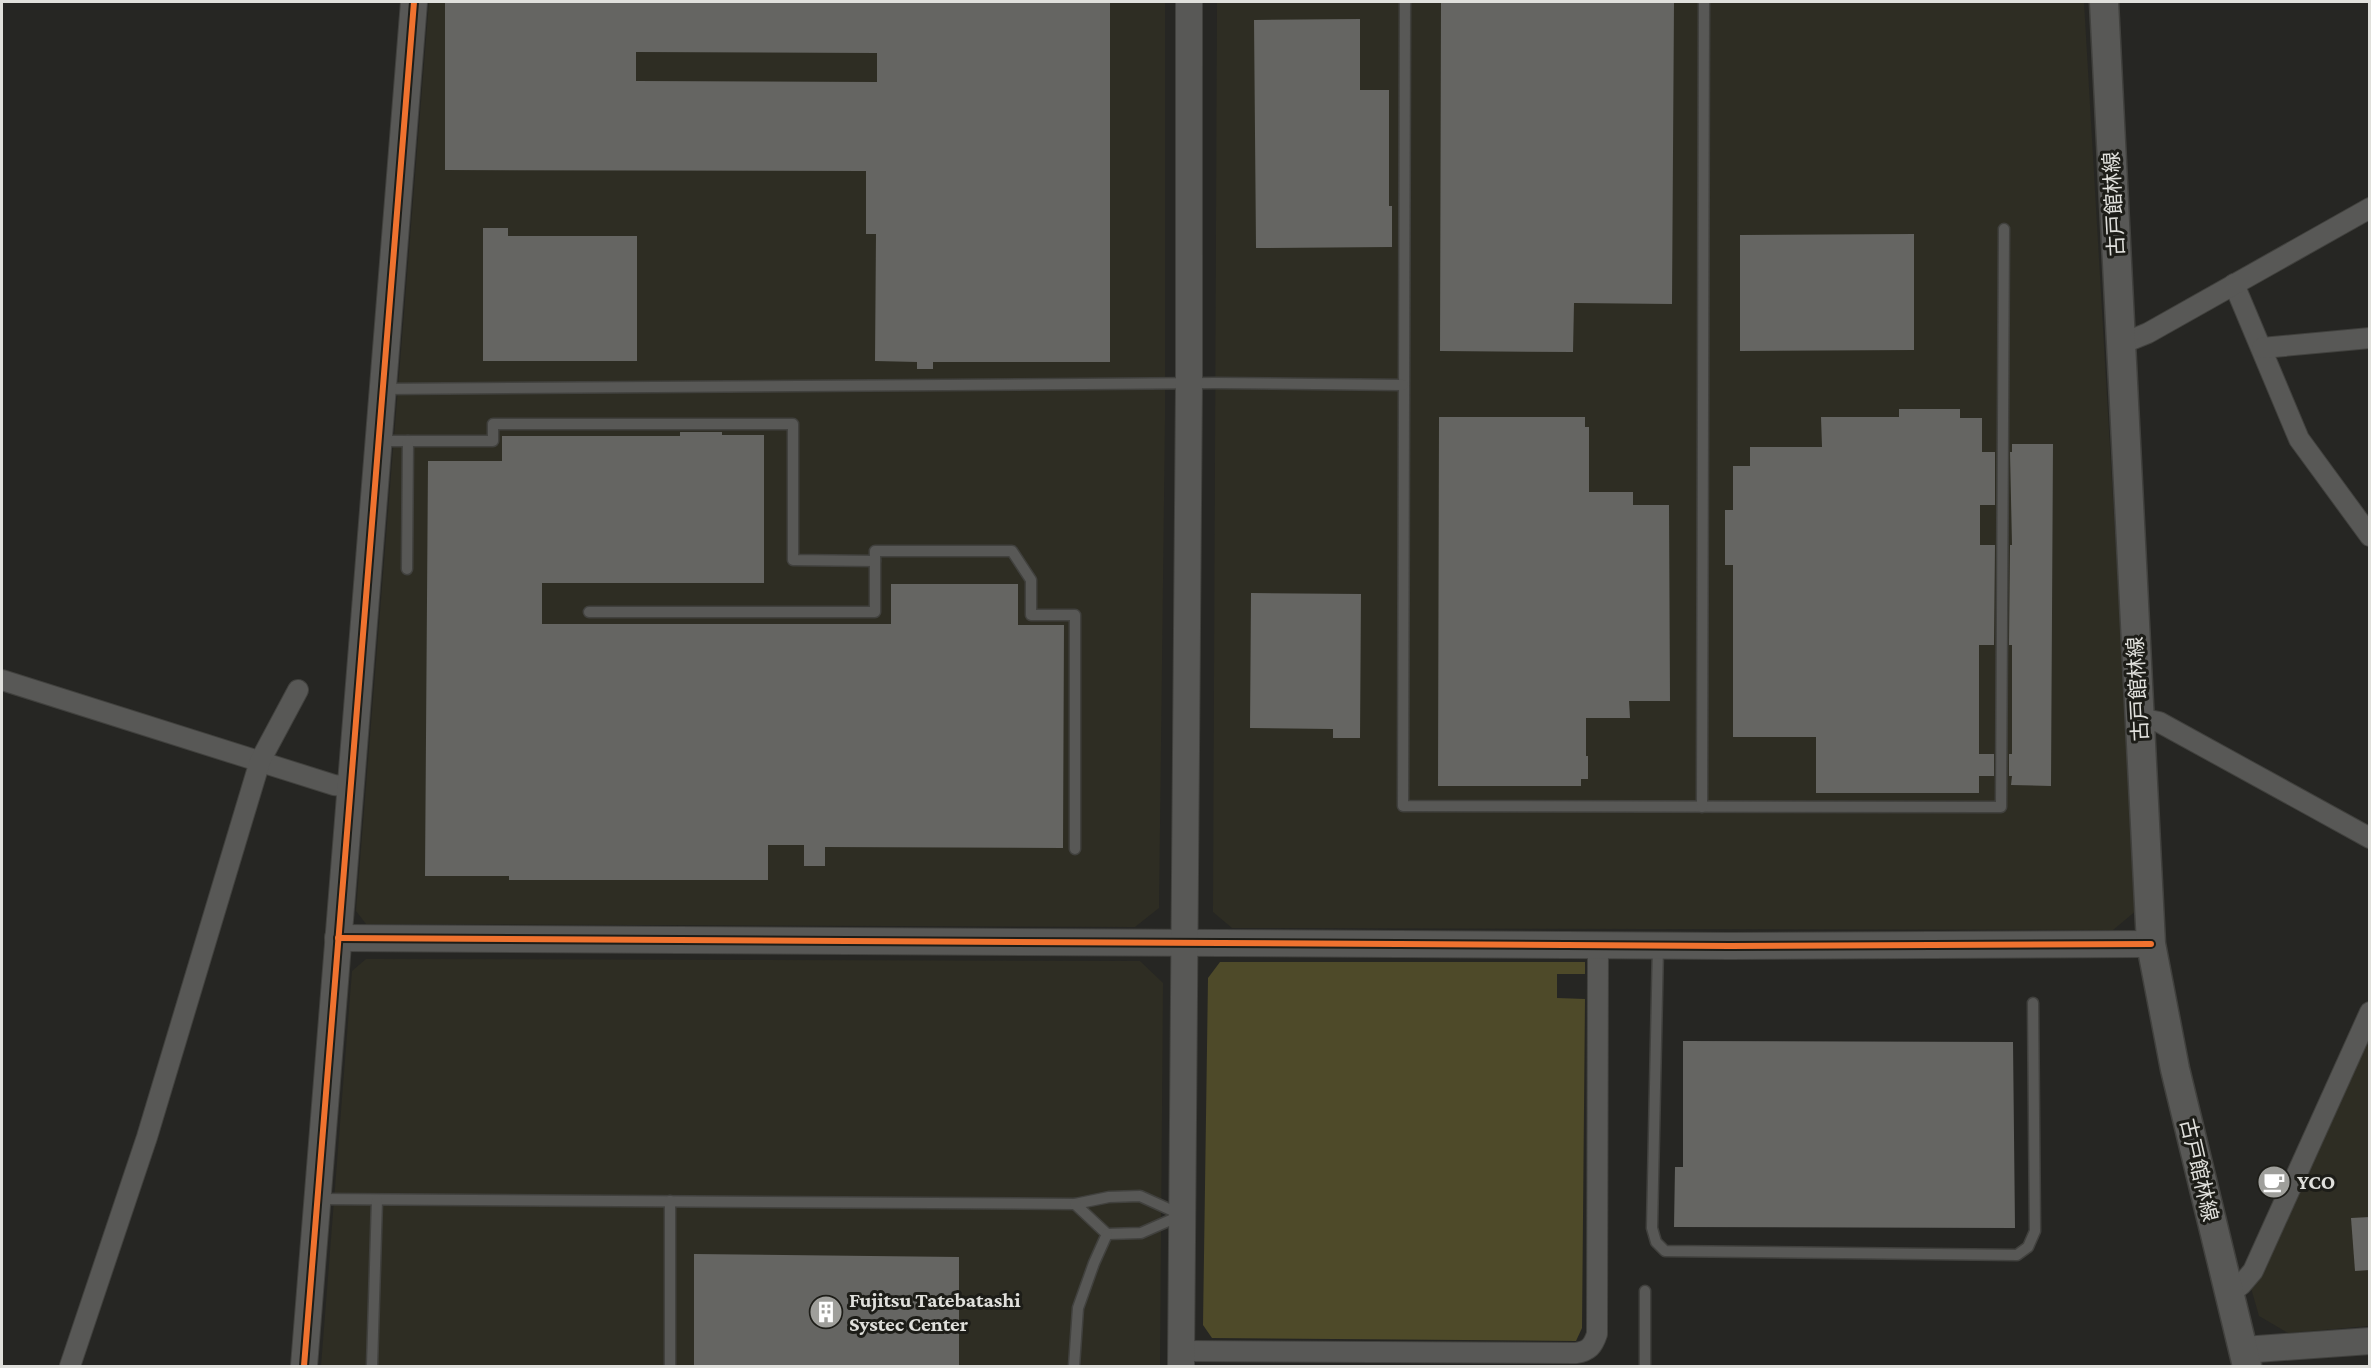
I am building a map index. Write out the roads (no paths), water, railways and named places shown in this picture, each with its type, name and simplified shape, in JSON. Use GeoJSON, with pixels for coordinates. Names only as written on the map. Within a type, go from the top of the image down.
{"type":"FeatureCollection","features":[{"type":"Feature","properties":{"kind":"main road","name":"古戸館林線"},"geometry":{"type":"LineString","coordinates":[[2104,2],[2151,944],[2175,1069],[2245,1358]]}},
{"type":"Feature","properties":{"kind":"street"},"geometry":{"type":"LineString","coordinates":[[304,1366],[414,2]]}},
{"type":"Feature","properties":{"kind":"street"},"geometry":{"type":"LineString","coordinates":[[1188,2],[1189,384],[1181,1359],[1586,1352],[1594,1344],[1597,1334],[1598,945]]}},
{"type":"Feature","properties":{"kind":"street"},"geometry":{"type":"LineString","coordinates":[[2121,344],[2148,333],[2370,208]]}},
{"type":"Feature","properties":{"kind":"street"},"geometry":{"type":"LineString","coordinates":[[2234,284],[2299,439],[2370,536]]}},
{"type":"Feature","properties":{"kind":"street"},"geometry":{"type":"LineString","coordinates":[[2262,348],[2370,338]]}},
{"type":"Feature","properties":{"kind":"street"},"geometry":{"type":"LineString","coordinates":[[2,680],[334,785],[351,787]]}},
{"type":"Feature","properties":{"kind":"street"},"geometry":{"type":"LineString","coordinates":[[70,1366],[147,1137],[260,761],[298,690]]}},
{"type":"Feature","properties":{"kind":"street"},"geometry":{"type":"LineString","coordinates":[[2139,718],[2159,722],[2370,838]]}},
{"type":"Feature","properties":{"kind":"street"},"geometry":{"type":"LineString","coordinates":[[338,938],[1658,946],[2151,944]]}},
{"type":"Feature","properties":{"kind":"street"},"geometry":{"type":"LineString","coordinates":[[2229,1294],[2241,1285],[2253,1271],[2370,1012]]}},
{"type":"Feature","properties":{"kind":"street"},"geometry":{"type":"LineString","coordinates":[[2245,1358],[2370,1341]]}},
{"type":"Feature","properties":{"kind":"lane"},"geometry":{"type":"LineString","coordinates":[[1405,2],[1403,806],[2001,807],[2004,229]]}},
{"type":"Feature","properties":{"kind":"lane"},"geometry":{"type":"LineString","coordinates":[[1702,807],[1704,2]]}},
{"type":"Feature","properties":{"kind":"lane"},"geometry":{"type":"LineString","coordinates":[[382,389],[1189,384],[1403,385]]}},
{"type":"Feature","properties":{"kind":"lane"},"geometry":{"type":"LineString","coordinates":[[378,441],[493,441],[493,424],[793,424],[793,560],[875,561]]}},
{"type":"Feature","properties":{"kind":"lane"},"geometry":{"type":"LineString","coordinates":[[407,569],[408,441]]}},
{"type":"Feature","properties":{"kind":"lane"},"geometry":{"type":"LineString","coordinates":[[590,612],[875,612],[875,551],[1012,551],[1031,580],[1031,615],[1075,615],[1075,849]]}},
{"type":"Feature","properties":{"kind":"lane"},"geometry":{"type":"LineString","coordinates":[[1658,946],[1652,1228],[1656,1242],[1665,1251],[2017,1255],[2023,1251],[2028,1247],[2035,1231],[2033,1004]]}},
{"type":"Feature","properties":{"kind":"lane"},"geometry":{"type":"LineString","coordinates":[[317,1199],[1075,1204],[1109,1197],[1140,1196],[1182,1215]]}},
{"type":"Feature","properties":{"kind":"lane"},"geometry":{"type":"LineString","coordinates":[[372,1366],[378,1200]]}},
{"type":"Feature","properties":{"kind":"lane"},"geometry":{"type":"LineString","coordinates":[[669,1366],[670,1201]]}},
{"type":"Feature","properties":{"kind":"lane"},"geometry":{"type":"LineString","coordinates":[[1075,1204],[1107,1234],[1141,1233],[1182,1215]]}},
{"type":"Feature","properties":{"kind":"lane"},"geometry":{"type":"LineString","coordinates":[[1074,1366],[1078,1308],[1107,1234]]}},
{"type":"Feature","properties":{"kind":"lane"},"geometry":{"type":"LineString","coordinates":[[1645,1291],[1645,1366]]}},
{"type":"Feature","properties":{"kind":"place","name":"YCO"},"geometry":{"type":"Point","coordinates":[2274,1182]}},
{"type":"Feature","properties":{"kind":"place","name":"Fujitsu Tatebatashi Systec Center"},"geometry":{"type":"Point","coordinates":[826,1312]}}]}
